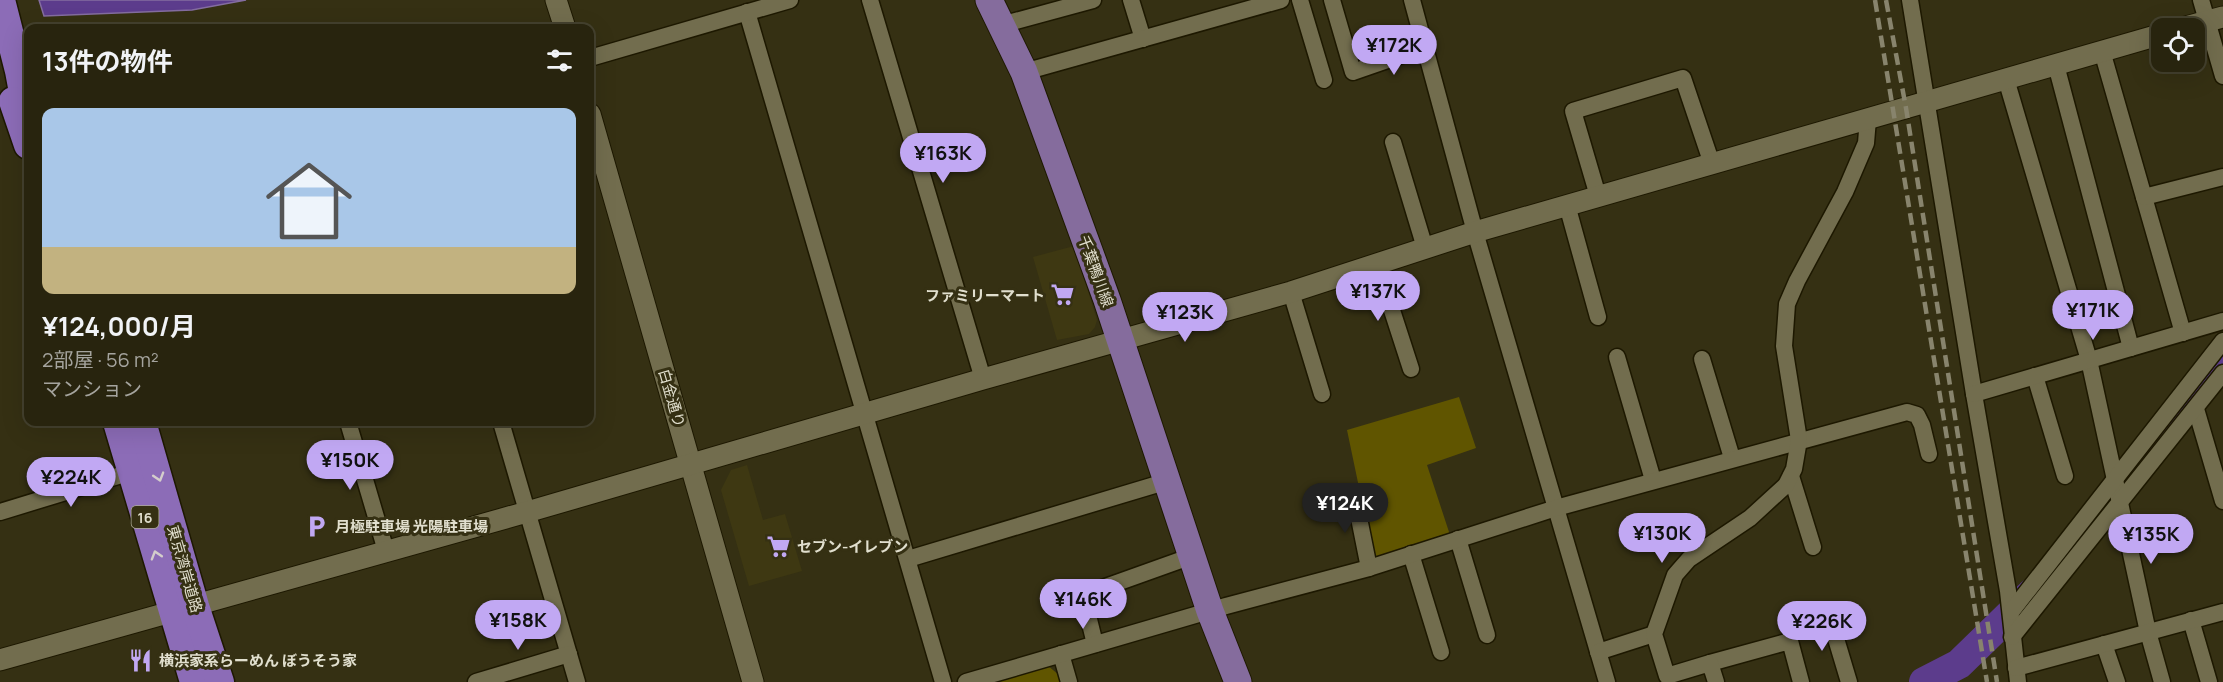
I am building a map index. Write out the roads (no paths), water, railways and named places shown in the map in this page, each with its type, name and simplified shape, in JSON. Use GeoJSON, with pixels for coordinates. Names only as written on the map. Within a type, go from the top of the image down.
{"type":"FeatureCollection","features":[{"type":"Feature","properties":{"kind":"highway"},"geometry":{"type":"LineString","coordinates":[[1,0],[19,32]]}},
{"type":"Feature","properties":{"kind":"highway"},"geometry":{"type":"LineString","coordinates":[[20,0],[19,32],[24,80]]}},
{"type":"Feature","properties":{"kind":"highway"},"geometry":{"type":"LineString","coordinates":[[0,61],[24,133]]}},
{"type":"Feature","properties":{"kind":"highway","name":"東京湾岸道路"},"geometry":{"type":"LineString","coordinates":[[118,426],[131,472],[184,609],[220,682]]}},
{"type":"Feature","properties":{"kind":"highway","name":"東京湾岸道路"},"geometry":{"type":"LineString","coordinates":[[143,426],[184,609],[194,682]]}},
{"type":"Feature","properties":{"kind":"main road","name":"千葉鴨川線"},"geometry":{"type":"LineString","coordinates":[[993,6],[1024,72],[1107,300],[1210,611],[1238,682]]}},
{"type":"Feature","properties":{"kind":"street"},"geometry":{"type":"LineString","coordinates":[[556,0],[564,24]]}},
{"type":"Feature","properties":{"kind":"street"},"geometry":{"type":"LineString","coordinates":[[594,57],[790,0]]}},
{"type":"Feature","properties":{"kind":"street"},"geometry":{"type":"LineString","coordinates":[[870,0],[983,379]]}},
{"type":"Feature","properties":{"kind":"street"},"geometry":{"type":"LineString","coordinates":[[993,6],[1093,0]]}},
{"type":"Feature","properties":{"kind":"street"},"geometry":{"type":"LineString","coordinates":[[1131,0],[1143,39]]}},
{"type":"Feature","properties":{"kind":"street"},"geometry":{"type":"LineString","coordinates":[[1024,72],[1281,0]]}},
{"type":"Feature","properties":{"kind":"street"},"geometry":{"type":"LineString","coordinates":[[1300,0],[1324,80]]}},
{"type":"Feature","properties":{"kind":"street"},"geometry":{"type":"LineString","coordinates":[[1332,0],[1353,72],[1425,47]]}},
{"type":"Feature","properties":{"kind":"street"},"geometry":{"type":"LineString","coordinates":[[1412,0],[1475,232],[1607,682]]}},
{"type":"Feature","properties":{"kind":"street"},"geometry":{"type":"LineString","coordinates":[[1910,0],[2010,612],[2017,675],[2104,644],[2223,612]]}},
{"type":"Feature","properties":{"kind":"street"},"geometry":{"type":"LineString","coordinates":[[2201,0],[2215,19],[2223,76]]}},
{"type":"Feature","properties":{"kind":"street"},"geometry":{"type":"LineString","coordinates":[[747,12],[943,682]]}},
{"type":"Feature","properties":{"kind":"street"},"geometry":{"type":"LineString","coordinates":[[0,660],[528,512],[1291,292],[1475,232],[2151,37]]}},
{"type":"Feature","properties":{"kind":"street"},"geometry":{"type":"LineString","coordinates":[[2102,51],[2182,333]]}},
{"type":"Feature","properties":{"kind":"street"},"geometry":{"type":"LineString","coordinates":[[2056,65],[2131,348]]}},
{"type":"Feature","properties":{"kind":"street"},"geometry":{"type":"LineString","coordinates":[[1598,196],[1573,111],[1683,78],[1712,164]]}},
{"type":"Feature","properties":{"kind":"street"},"geometry":{"type":"LineString","coordinates":[[2006,79],[2089,360],[2148,632],[2162,682]]}},
{"type":"Feature","properties":{"kind":"street"},"geometry":{"type":"LineString","coordinates":[[1801,682],[1790,641],[1667,676],[1654,634],[1675,575],[1689,559],[1750,518],[1786,485],[1794,469],[1798,440],[1784,346],[1787,304],[1845,192],[1866,143],[1868,119]]}},
{"type":"Feature","properties":{"kind":"street","name":"白金通り"},"geometry":{"type":"LineString","coordinates":[[594,128],[753,682]]}},
{"type":"Feature","properties":{"kind":"street"},"geometry":{"type":"LineString","coordinates":[[1393,142],[1425,249]]}},
{"type":"Feature","properties":{"kind":"street"},"geometry":{"type":"LineString","coordinates":[[2144,197],[2223,177]]}},
{"type":"Feature","properties":{"kind":"street"},"geometry":{"type":"LineString","coordinates":[[1567,206],[1598,317]]}},
{"type":"Feature","properties":{"kind":"street"},"geometry":{"type":"LineString","coordinates":[[1377,264],[1411,369]]}},
{"type":"Feature","properties":{"kind":"street"},"geometry":{"type":"LineString","coordinates":[[1291,292],[1322,394]]}},
{"type":"Feature","properties":{"kind":"street"},"geometry":{"type":"LineString","coordinates":[[1974,394],[2223,321]]}},
{"type":"Feature","properties":{"kind":"street"},"geometry":{"type":"LineString","coordinates":[[2010,612],[2223,341]]}},
{"type":"Feature","properties":{"kind":"street"},"geometry":{"type":"LineString","coordinates":[[1617,357],[1653,480]]}},
{"type":"Feature","properties":{"kind":"street"},"geometry":{"type":"LineString","coordinates":[[1702,359],[1732,458]]}},
{"type":"Feature","properties":{"kind":"street"},"geometry":{"type":"LineString","coordinates":[[2012,637],[2223,373]]}},
{"type":"Feature","properties":{"kind":"street"},"geometry":{"type":"LineString","coordinates":[[2035,376],[2065,476]]}},
{"type":"Feature","properties":{"kind":"street"},"geometry":{"type":"LineString","coordinates":[[2196,409],[2223,501]]}},
{"type":"Feature","properties":{"kind":"street"},"geometry":{"type":"LineString","coordinates":[[966,682],[1210,611],[1369,568],[1556,508],[1653,480],[1907,412],[1917,415],[1922,425],[1929,454]]}},
{"type":"Feature","properties":{"kind":"street"},"geometry":{"type":"LineString","coordinates":[[349,426],[386,552]]}},
{"type":"Feature","properties":{"kind":"street"},"geometry":{"type":"LineString","coordinates":[[502,426],[577,682]]}},
{"type":"Feature","properties":{"kind":"street"},"geometry":{"type":"LineString","coordinates":[[0,512],[131,472]]}},
{"type":"Feature","properties":{"kind":"street"},"geometry":{"type":"LineString","coordinates":[[1791,476],[1813,547]]}},
{"type":"Feature","properties":{"kind":"street"},"geometry":{"type":"LineString","coordinates":[[908,559],[1167,481]]}},
{"type":"Feature","properties":{"kind":"street"},"geometry":{"type":"LineString","coordinates":[[1354,493],[1369,568]]}},
{"type":"Feature","properties":{"kind":"street"},"geometry":{"type":"LineString","coordinates":[[1458,539],[1487,635]]}},
{"type":"Feature","properties":{"kind":"street"},"geometry":{"type":"LineString","coordinates":[[1411,554],[1441,652]]}},
{"type":"Feature","properties":{"kind":"street"},"geometry":{"type":"LineString","coordinates":[[1095,644],[1083,595],[1192,556]]}},
{"type":"Feature","properties":{"kind":"street"},"geometry":{"type":"LineString","coordinates":[[1828,612],[1849,682]]}},
{"type":"Feature","properties":{"kind":"street"},"geometry":{"type":"LineString","coordinates":[[2191,620],[2209,682]]}},
{"type":"Feature","properties":{"kind":"street"},"geometry":{"type":"LineString","coordinates":[[1598,652],[1654,634]]}},
{"type":"Feature","properties":{"kind":"street"},"geometry":{"type":"LineString","coordinates":[[2104,644],[2116,682]]}},
{"type":"Feature","properties":{"kind":"street"},"geometry":{"type":"LineString","coordinates":[[476,682],[569,654]]}},
{"type":"Feature","properties":{"kind":"street"},"geometry":{"type":"LineString","coordinates":[[1061,654],[1069,682]]}},
{"type":"Feature","properties":{"kind":"street"},"geometry":{"type":"LineString","coordinates":[[1710,663],[1716,682]]}},
{"type":"Feature","properties":{"kind":"waterway"},"geometry":{"type":"LineString","coordinates":[[2099,512],[2223,358]]}},
{"type":"Feature","properties":{"kind":"waterway"},"geometry":{"type":"LineString","coordinates":[[1924,682],[1959,664],[2032,593]]}},
{"type":"Feature","properties":{"kind":"railway"},"geometry":{"type":"LineString","coordinates":[[1875,0],[1987,682]]}},
{"type":"Feature","properties":{"kind":"railway"},"geometry":{"type":"LineString","coordinates":[[1886,0],[1906,108],[1997,682]]}},
{"type":"Feature","properties":{"kind":"place","name":"ファミリーマート"},"geometry":{"type":"Point","coordinates":[1063,295]}},
{"type":"Feature","properties":{"kind":"place","name":"月極駐車場 光陽駐車場"},"geometry":{"type":"Point","coordinates":[317,526]}},
{"type":"Feature","properties":{"kind":"place","name":"セブン-イレブン"},"geometry":{"type":"Point","coordinates":[779,546]}},
{"type":"Feature","properties":{"kind":"place","name":"横浜家系らーめん ぼうそう家"},"geometry":{"type":"Point","coordinates":[141,660]}}]}
